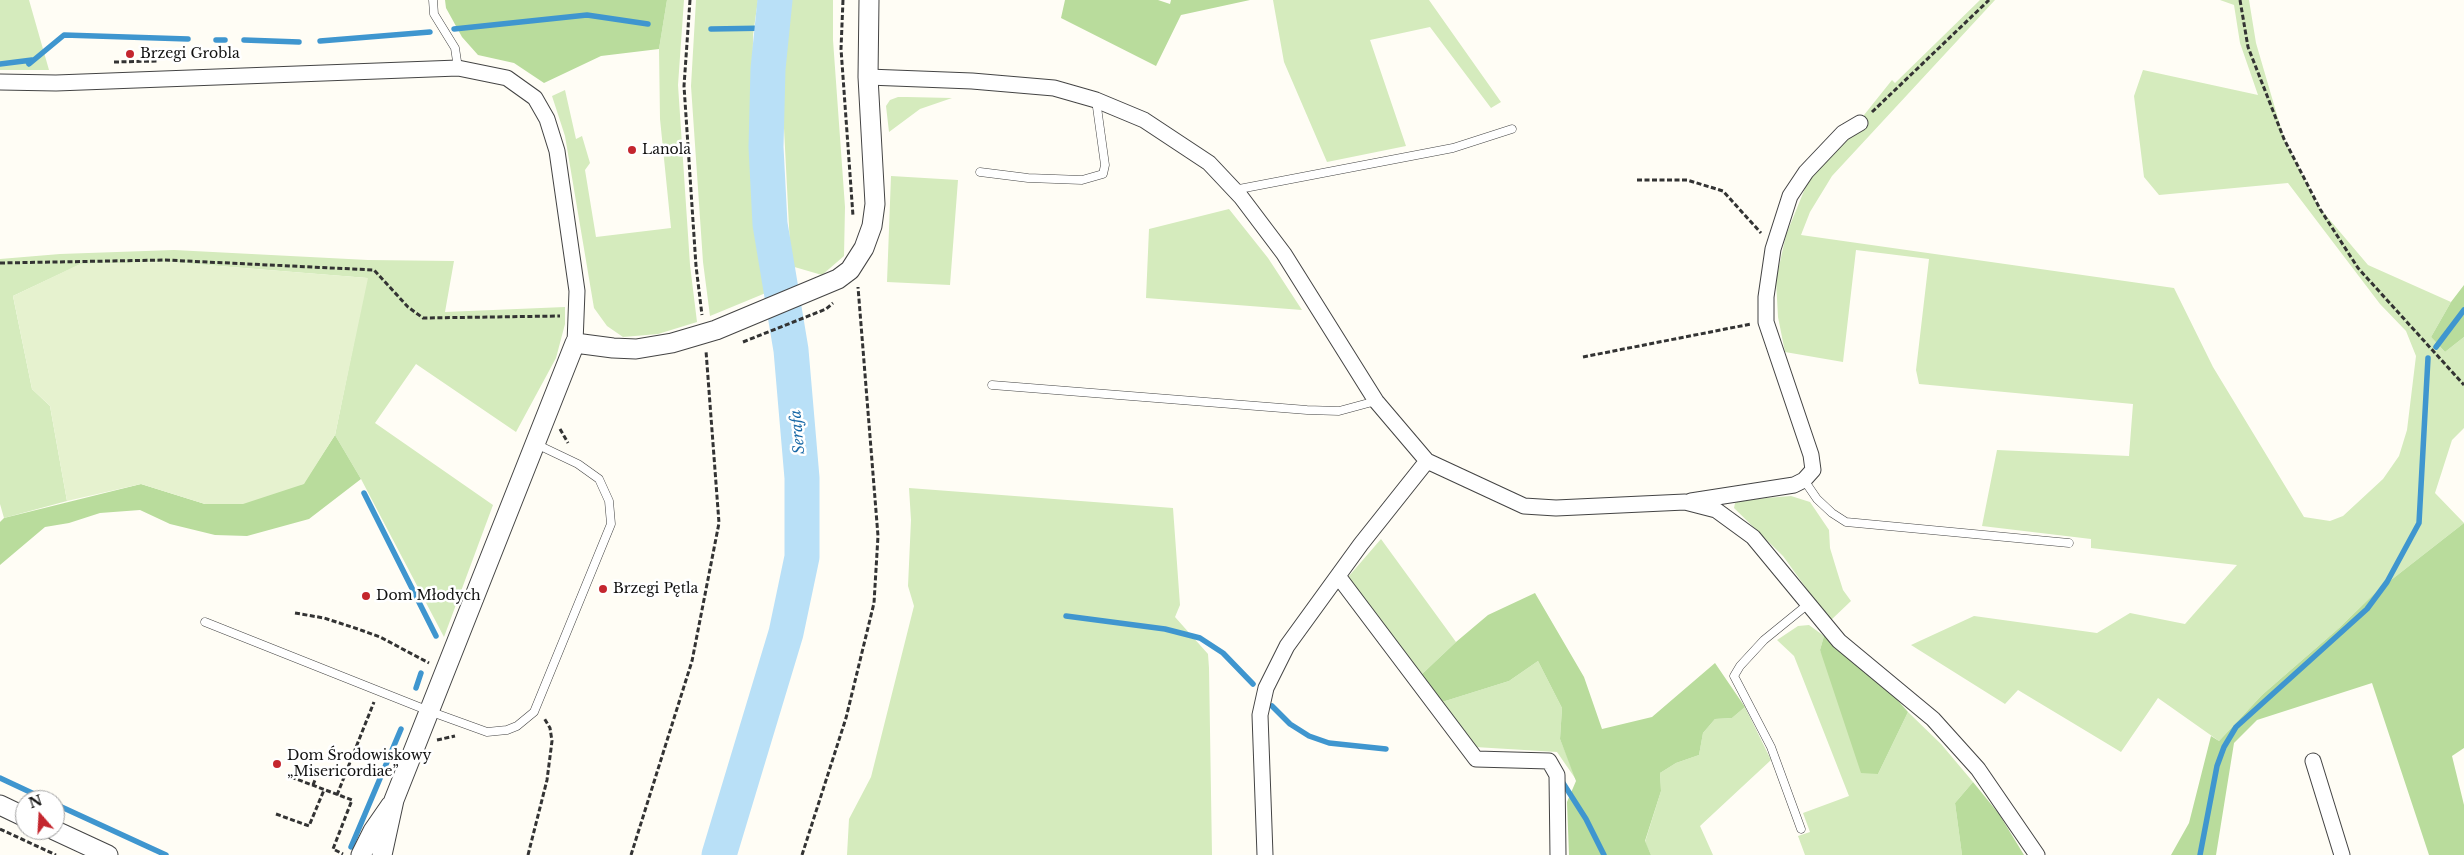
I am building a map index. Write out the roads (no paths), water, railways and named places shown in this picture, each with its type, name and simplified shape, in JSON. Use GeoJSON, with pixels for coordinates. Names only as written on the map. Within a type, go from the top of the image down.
{"type":"FeatureCollection","features":[{"type":"Feature","properties":{"kind":"street"},"geometry":{"type":"LineString","coordinates":[[575,343],[636,349],[672,343],[710,326],[827,286],[838,279],[856,261],[868,237],[874,214],[868,77],[869,0]]}},
{"type":"Feature","properties":{"kind":"street"},"geometry":{"type":"LineString","coordinates":[[0,82],[66,83],[458,68],[507,78],[518,84],[535,98],[547,119],[557,151],[576,278],[578,315],[575,343],[394,800],[382,855]]}},
{"type":"Feature","properties":{"kind":"street"},"geometry":{"type":"LineString","coordinates":[[868,77],[972,81],[1054,88],[1096,100],[1144,120],[1209,163],[1234,190],[1284,254],[1376,401],[1427,461],[1524,506],[1556,508],[1685,502],[1794,485],[1804,480],[1813,470],[1811,455],[1766,322],[1766,296],[1773,249],[1790,196],[1806,172],[1843,133],[1860,123]]}},
{"type":"Feature","properties":{"kind":"street"},"geometry":{"type":"LineString","coordinates":[[1265,855],[1260,715],[1266,688],[1287,646],[1338,576],[1427,461]]}},
{"type":"Feature","properties":{"kind":"street"},"geometry":{"type":"LineString","coordinates":[[1685,502],[1716,510],[1753,537],[1807,605],[1839,641],[1933,719],[1978,769],[2037,855]]}},
{"type":"Feature","properties":{"kind":"street"},"geometry":{"type":"LineString","coordinates":[[1338,576],[1476,759],[1549,761],[1557,776],[1558,855]]}},
{"type":"Feature","properties":{"kind":"street"},"geometry":{"type":"LineString","coordinates":[[2313,761],[2342,855]]}},
{"type":"Feature","properties":{"kind":"street"},"geometry":{"type":"LineString","coordinates":[[361,855],[373,831],[394,800]]}},
{"type":"Feature","properties":{"kind":"street"},"geometry":{"type":"LineString","coordinates":[[0,805],[15,812]]}},
{"type":"Feature","properties":{"kind":"street"},"geometry":{"type":"LineString","coordinates":[[65,835],[108,855]]}},
{"type":"Feature","properties":{"kind":"lane"},"geometry":{"type":"LineString","coordinates":[[434,0],[434,14],[455,48],[458,68]]}},
{"type":"Feature","properties":{"kind":"lane"},"geometry":{"type":"LineString","coordinates":[[980,172],[1028,178],[1082,180],[1103,174],[1105,165],[1096,100]]}},
{"type":"Feature","properties":{"kind":"lane"},"geometry":{"type":"LineString","coordinates":[[1234,190],[1454,148],[1512,129]]}},
{"type":"Feature","properties":{"kind":"lane"},"geometry":{"type":"LineString","coordinates":[[992,385],[1307,410],[1339,411],[1376,401]]}},
{"type":"Feature","properties":{"kind":"lane"},"geometry":{"type":"LineString","coordinates":[[205,622],[429,711],[487,732],[507,730],[517,726],[534,712],[611,524],[609,501],[599,479],[578,464],[536,444]]}},
{"type":"Feature","properties":{"kind":"lane"},"geometry":{"type":"LineString","coordinates":[[1804,480],[1817,499],[1832,514],[1846,522],[2069,543]]}},
{"type":"Feature","properties":{"kind":"lane"},"geometry":{"type":"LineString","coordinates":[[1800,829],[1771,747],[1734,676],[1740,666],[1764,640],[1807,605]]}},
{"type":"Feature","properties":{"kind":"waterway","name":"Serafa"},"geometry":{"type":"LineString","coordinates":[[719,855],[786,633],[802,557],[802,478],[791,350],[770,224],[766,147],[768,69],[775,0]]}},
{"type":"Feature","properties":{"kind":"waterway"},"geometry":{"type":"LineString","coordinates":[[454,29],[587,15],[648,24]]}},
{"type":"Feature","properties":{"kind":"waterway"},"geometry":{"type":"LineString","coordinates":[[711,29],[771,28]]}},
{"type":"Feature","properties":{"kind":"waterway"},"geometry":{"type":"LineString","coordinates":[[320,41],[430,32]]}},
{"type":"Feature","properties":{"kind":"waterway"},"geometry":{"type":"LineString","coordinates":[[29,64],[64,35],[188,39]]}},
{"type":"Feature","properties":{"kind":"waterway"},"geometry":{"type":"LineString","coordinates":[[216,40],[225,40]]}},
{"type":"Feature","properties":{"kind":"waterway"},"geometry":{"type":"LineString","coordinates":[[244,40],[299,42]]}},
{"type":"Feature","properties":{"kind":"waterway"},"geometry":{"type":"LineString","coordinates":[[0,64],[32,60]]}},
{"type":"Feature","properties":{"kind":"waterway"},"geometry":{"type":"LineString","coordinates":[[2436,347],[2464,310]]}},
{"type":"Feature","properties":{"kind":"waterway"},"geometry":{"type":"LineString","coordinates":[[2200,855],[2217,766],[2224,747],[2236,727],[2367,609],[2387,582],[2419,523],[2428,358]]}},
{"type":"Feature","properties":{"kind":"waterway"},"geometry":{"type":"LineString","coordinates":[[364,493],[436,636]]}},
{"type":"Feature","properties":{"kind":"waterway"},"geometry":{"type":"LineString","coordinates":[[1066,616],[1165,629],[1200,638],[1223,653],[1253,684]]}},
{"type":"Feature","properties":{"kind":"waterway"},"geometry":{"type":"LineString","coordinates":[[416,688],[421,673]]}},
{"type":"Feature","properties":{"kind":"waterway"},"geometry":{"type":"LineString","coordinates":[[1272,706],[1290,724],[1309,736],[1329,743],[1386,749]]}},
{"type":"Feature","properties":{"kind":"waterway"},"geometry":{"type":"LineString","coordinates":[[351,847],[401,729]]}},
{"type":"Feature","properties":{"kind":"waterway"},"geometry":{"type":"LineString","coordinates":[[0,778],[26,790]]}},
{"type":"Feature","properties":{"kind":"waterway"},"geometry":{"type":"LineString","coordinates":[[1563,783],[1586,819],[1604,855]]}},
{"type":"Feature","properties":{"kind":"waterway"},"geometry":{"type":"LineString","coordinates":[[65,809],[166,855]]}},
{"type":"Feature","properties":{"kind":"place","name":"Brzegi Grobla"},"geometry":{"type":"Point","coordinates":[130,54]}},
{"type":"Feature","properties":{"kind":"place","name":"Lanola"},"geometry":{"type":"Point","coordinates":[632,150]}},
{"type":"Feature","properties":{"kind":"place","name":"Brzegi Pętla"},"geometry":{"type":"Point","coordinates":[603,589]}},
{"type":"Feature","properties":{"kind":"place","name":"Dom Młodych"},"geometry":{"type":"Point","coordinates":[366,596]}},
{"type":"Feature","properties":{"kind":"place","name":"Dom Środowiskowy „Misericordiae”"},"geometry":{"type":"Point","coordinates":[277,764]}}]}
